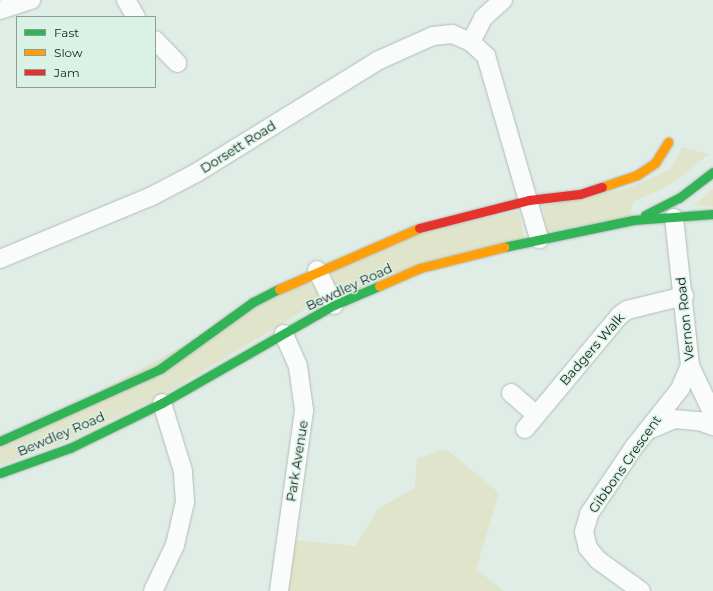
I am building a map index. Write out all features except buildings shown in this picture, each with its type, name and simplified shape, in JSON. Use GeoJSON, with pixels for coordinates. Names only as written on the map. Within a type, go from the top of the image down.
{"type":"FeatureCollection","features":[{"type":"Feature","properties":{"kind":"street"},"geometry":{"type":"LineString","coordinates":[[0,10],[31,0]]}},
{"type":"Feature","properties":{"kind":"street"},"geometry":{"type":"LineString","coordinates":[[126,0],[135,16]]}},
{"type":"Feature","properties":{"kind":"street"},"geometry":{"type":"LineString","coordinates":[[471,42],[483,18],[503,0]]}},
{"type":"Feature","properties":{"kind":"street","name":"Dorsett Road"},"geometry":{"type":"LineString","coordinates":[[0,259],[150,197],[196,173],[377,61],[433,36],[452,34],[471,42],[486,56],[529,200],[539,239]]}},
{"type":"Feature","properties":{"kind":"street"},"geometry":{"type":"LineString","coordinates":[[156,41],[177,63]]}},
{"type":"Feature","properties":{"kind":"street","name":"Bewdley Road"},"geometry":{"type":"LineString","coordinates":[[0,441],[160,369],[253,302],[317,270],[414,229],[529,200],[580,194],[637,175],[655,163],[668,142]]}},
{"type":"Feature","properties":{"kind":"street"},"geometry":{"type":"LineString","coordinates":[[632,220],[671,203],[713,172]]}},
{"type":"Feature","properties":{"kind":"street","name":"Bewdley Road"},"geometry":{"type":"LineString","coordinates":[[0,473],[70,448],[162,403],[334,305],[420,268],[539,239],[632,220],[713,214]]}},
{"type":"Feature","properties":{"kind":"street","name":"Vernon Road"},"geometry":{"type":"LineString","coordinates":[[674,218],[684,296],[690,366],[713,414]]}},
{"type":"Feature","properties":{"kind":"street"},"geometry":{"type":"LineString","coordinates":[[317,270],[334,305]]}},
{"type":"Feature","properties":{"kind":"street","name":"Badgers Walk"},"geometry":{"type":"LineString","coordinates":[[511,393],[530,422],[619,316],[627,310],[684,296]]}},
{"type":"Feature","properties":{"kind":"street","name":"Park Avenue"},"geometry":{"type":"LineString","coordinates":[[279,591],[304,410],[298,366],[284,334]]}},
{"type":"Feature","properties":{"kind":"street","name":"Gibbons Crescent"},"geometry":{"type":"LineString","coordinates":[[641,591],[598,560],[588,548],[584,532],[590,514],[645,433],[680,389],[690,366]]}},
{"type":"Feature","properties":{"kind":"street"},"geometry":{"type":"LineString","coordinates":[[153,591],[175,545],[185,502],[183,471],[162,403]]}},
{"type":"Feature","properties":{"kind":"street"},"geometry":{"type":"LineString","coordinates":[[645,433],[674,419],[699,421],[713,426]]}},
{"type":"Feature","properties":{"kind":"green space"},"geometry":{"type":"Polygon","coordinates":[[[682,147],[709,154],[673,183],[634,202],[629,216],[547,232],[542,206],[629,188],[670,170],[682,147]]]}},
{"type":"Feature","properties":{"kind":"green space"},"geometry":{"type":"Polygon","coordinates":[[[713,189],[713,207],[693,205],[703,198],[713,189]]]}},
{"type":"Feature","properties":{"kind":"green space"},"geometry":{"type":"Polygon","coordinates":[[[519,211],[524,238],[347,292],[334,285],[331,269],[416,233],[519,211]]]}},
{"type":"Feature","properties":{"kind":"green space"},"geometry":{"type":"Polygon","coordinates":[[[303,281],[317,286],[318,301],[280,325],[159,397],[67,441],[0,465],[0,445],[303,281]]]}},
{"type":"Feature","properties":{"kind":"green space"},"geometry":{"type":"Polygon","coordinates":[[[446,449],[499,493],[476,569],[504,591],[279,591],[284,539],[356,546],[378,509],[415,488],[417,459],[446,449]]]}},
{"type":"Feature","properties":{"kind":"traffic: fast"},"geometry":{"type":"LineString","coordinates":[[645,215],[679,198],[713,172]]}},
{"type":"Feature","properties":{"kind":"traffic: fast"},"geometry":{"type":"LineString","coordinates":[[504,247],[633,220],[713,214]]}},
{"type":"Feature","properties":{"kind":"traffic: fast"},"geometry":{"type":"LineString","coordinates":[[0,473],[70,448],[162,403],[334,305],[379,286]]}},
{"type":"Feature","properties":{"kind":"traffic: fast"},"geometry":{"type":"LineString","coordinates":[[0,441],[160,369],[253,302],[279,289]]}},
{"type":"Feature","properties":{"kind":"traffic: slow"},"geometry":{"type":"LineString","coordinates":[[602,187],[637,175],[655,163],[668,142]]}},
{"type":"Feature","properties":{"kind":"traffic: slow"},"geometry":{"type":"LineString","coordinates":[[279,289],[419,228]]}},
{"type":"Feature","properties":{"kind":"traffic: slow"},"geometry":{"type":"LineString","coordinates":[[379,286],[420,268],[504,247]]}},
{"type":"Feature","properties":{"kind":"traffic: jam"},"geometry":{"type":"LineString","coordinates":[[419,228],[529,200],[580,194],[602,187]]}}]}
